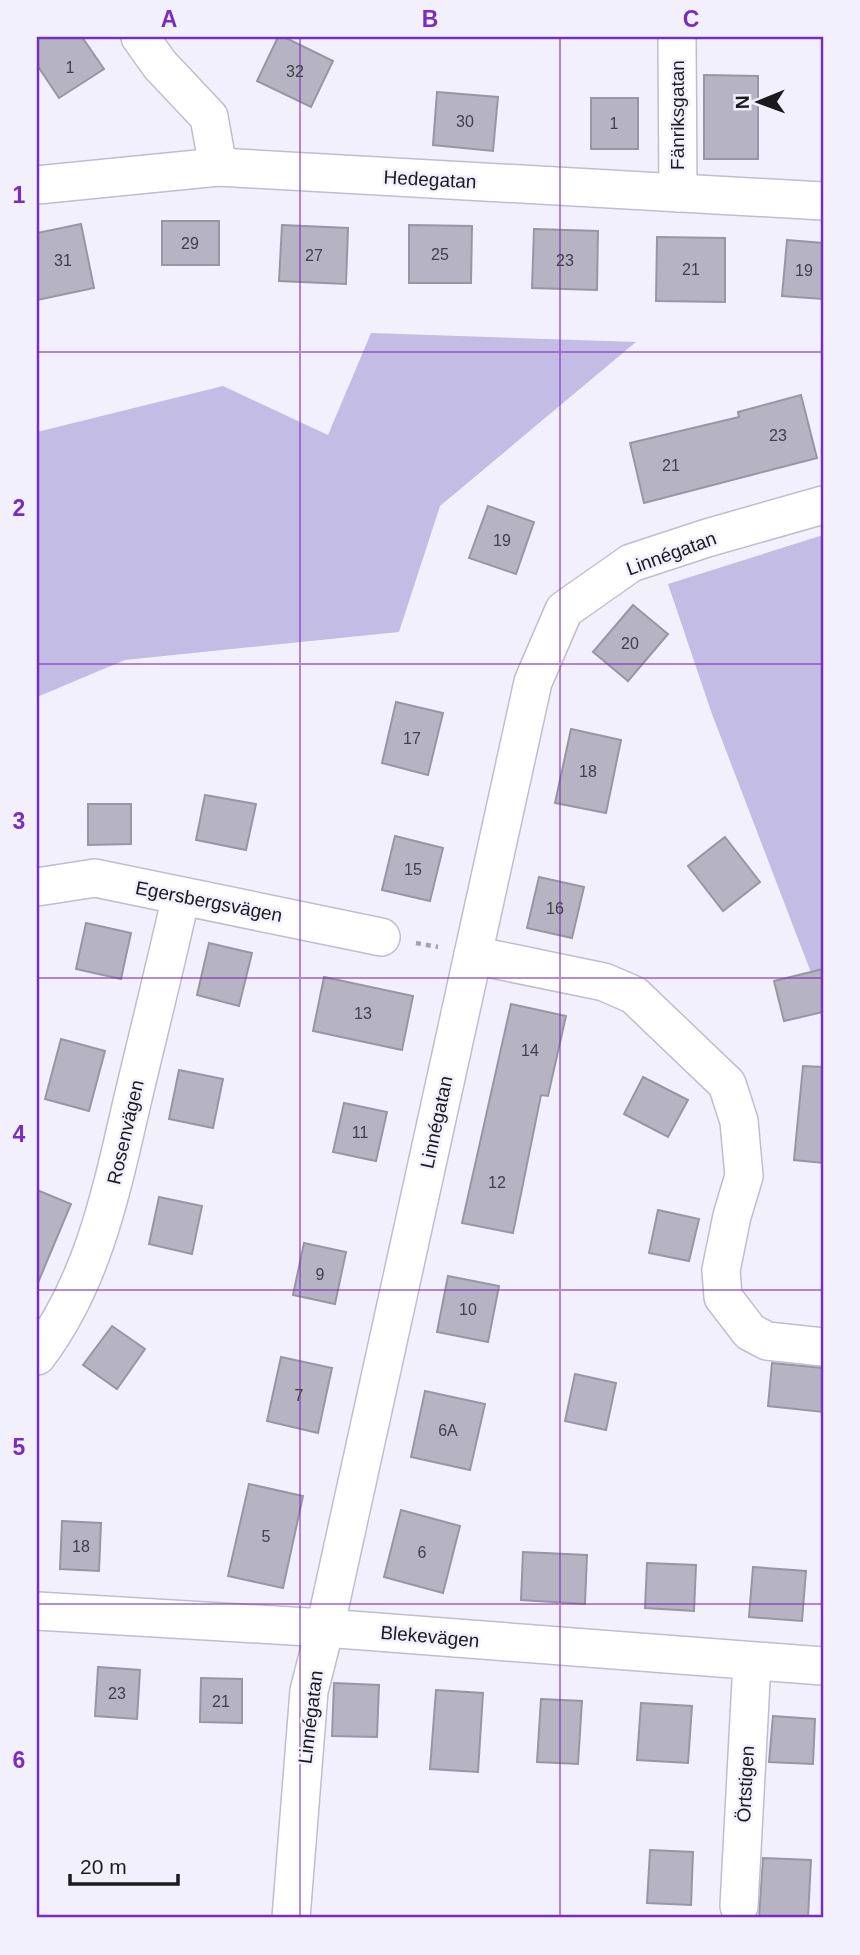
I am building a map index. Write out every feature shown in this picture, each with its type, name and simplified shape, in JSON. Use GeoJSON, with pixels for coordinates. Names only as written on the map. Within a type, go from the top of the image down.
{"type":"FeatureCollection","features":[{"type":"Feature","properties":{"kind":"street"},"geometry":{"type":"LineString","coordinates":[[140,37],[160,65],[209,117],[218,167]]}},
{"type":"Feature","properties":{"kind":"street","name":"Fänriksgatan"},"geometry":{"type":"LineString","coordinates":[[677,37],[678,193]]}},
{"type":"Feature","properties":{"kind":"street","name":"Hedegatan"},"geometry":{"type":"LineString","coordinates":[[37,185],[218,167],[823,201]]}},
{"type":"Feature","properties":{"kind":"street","name":"Linnégatan"},"geometry":{"type":"LineString","coordinates":[[291,1918],[309,1690],[325,1628],[533,682],[564,610],[631,563],[823,505]]}},
{"type":"Feature","properties":{"kind":"street","name":"Egersbergsvägen"},"geometry":{"type":"LineString","coordinates":[[37,887],[95,878],[380,937]]}},
{"type":"Feature","properties":{"kind":"street","name":"Rosenvägen"},"geometry":{"type":"LineString","coordinates":[[37,1356],[56,1331],[81,1283],[107,1208],[181,896]]}},
{"type":"Feature","properties":{"kind":"street"},"geometry":{"type":"LineString","coordinates":[[473,955],[604,982],[634,995],[727,1084],[739,1121],[744,1176],[732,1216],[721,1270],[723,1297],[750,1332],[767,1340],[823,1347]]}},
{"type":"Feature","properties":{"kind":"street","name":"Blekevägen"},"geometry":{"type":"LineString","coordinates":[[37,1611],[325,1628],[823,1666]]}},
{"type":"Feature","properties":{"kind":"street","name":"Örtstigen"},"geometry":{"type":"LineString","coordinates":[[739,1906],[752,1662]]}},
{"type":"Feature","properties":{"kind":"path"},"geometry":{"type":"LineString","coordinates":[[380,937],[473,955]]}},
{"type":"Feature","properties":{"kind":"shaded area"},"geometry":{"type":"Polygon","coordinates":[[[371,333],[636,342],[440,506],[399,632],[125,660],[37,697],[37,432],[223,386],[328,435],[371,333]]]}},
{"type":"Feature","properties":{"kind":"shaded area"},"geometry":{"type":"Polygon","coordinates":[[[823,535],[823,1004],[712,714],[668,584],[823,535]]]}},
{"type":"Feature","properties":{"kind":"building"},"geometry":{"type":"Polygon","coordinates":[[[37,37],[82,37],[104,69],[59,98],[37,65],[37,37]]]}},
{"type":"Feature","properties":{"kind":"building"},"geometry":{"type":"Polygon","coordinates":[[[278,37],[284,37],[333,61],[311,107],[257,81],[278,37]]]}},
{"type":"Feature","properties":{"kind":"building"},"geometry":{"type":"Polygon","coordinates":[[[704,75],[758,76],[758,159],[704,159],[704,75]]]}},
{"type":"Feature","properties":{"kind":"building"},"geometry":{"type":"Polygon","coordinates":[[[437,92],[498,97],[493,151],[433,145],[437,92]]]}},
{"type":"Feature","properties":{"kind":"building"},"geometry":{"type":"Polygon","coordinates":[[[591,98],[638,98],[638,149],[591,149],[591,98]]]}},
{"type":"Feature","properties":{"kind":"building"},"geometry":{"type":"Polygon","coordinates":[[[162,221],[219,221],[219,265],[162,265],[162,221]]]}},
{"type":"Feature","properties":{"kind":"building"},"geometry":{"type":"Polygon","coordinates":[[[81,224],[94,288],[37,300],[37,233],[81,224]]]}},
{"type":"Feature","properties":{"kind":"building"},"geometry":{"type":"Polygon","coordinates":[[[282,225],[348,228],[346,284],[279,281],[282,225]]]}},
{"type":"Feature","properties":{"kind":"building"},"geometry":{"type":"Polygon","coordinates":[[[409,225],[472,226],[471,283],[409,283],[409,225]]]}},
{"type":"Feature","properties":{"kind":"building"},"geometry":{"type":"Polygon","coordinates":[[[534,229],[598,231],[597,290],[532,288],[534,229]]]}},
{"type":"Feature","properties":{"kind":"building"},"geometry":{"type":"Polygon","coordinates":[[[657,237],[725,238],[725,302],[656,301],[657,237]]]}},
{"type":"Feature","properties":{"kind":"building"},"geometry":{"type":"Polygon","coordinates":[[[787,240],[823,243],[823,299],[782,296],[787,240]]]}},
{"type":"Feature","properties":{"kind":"building"},"geometry":{"type":"Polygon","coordinates":[[[801,395],[817,458],[644,503],[630,443],[739,417],[738,412],[801,395]]]}},
{"type":"Feature","properties":{"kind":"building"},"geometry":{"type":"Polygon","coordinates":[[[488,506],[534,522],[516,574],[469,558],[488,506]]]}},
{"type":"Feature","properties":{"kind":"building"},"geometry":{"type":"Polygon","coordinates":[[[633,605],[668,634],[628,681],[593,652],[633,605]]]}},
{"type":"Feature","properties":{"kind":"building"},"geometry":{"type":"Polygon","coordinates":[[[396,702],[443,713],[428,775],[382,763],[396,702]]]}},
{"type":"Feature","properties":{"kind":"building"},"geometry":{"type":"Polygon","coordinates":[[[571,729],[621,740],[606,813],[555,803],[571,729]]]}},
{"type":"Feature","properties":{"kind":"building"},"geometry":{"type":"Polygon","coordinates":[[[205,795],[256,804],[246,850],[196,840],[205,795]]]}},
{"type":"Feature","properties":{"kind":"building"},"geometry":{"type":"Polygon","coordinates":[[[88,804],[131,804],[131,844],[88,845],[88,804]]]}},
{"type":"Feature","properties":{"kind":"building"},"geometry":{"type":"Polygon","coordinates":[[[395,836],[443,848],[430,901],[382,890],[395,836]]]}},
{"type":"Feature","properties":{"kind":"building"},"geometry":{"type":"Polygon","coordinates":[[[725,837],[760,882],[723,911],[688,866],[725,837]]]}},
{"type":"Feature","properties":{"kind":"building"},"geometry":{"type":"Polygon","coordinates":[[[539,877],[584,887],[572,938],[527,928],[539,877]]]}},
{"type":"Feature","properties":{"kind":"building"},"geometry":{"type":"Polygon","coordinates":[[[86,923],[131,933],[121,979],[76,969],[86,923]]]}},
{"type":"Feature","properties":{"kind":"building"},"geometry":{"type":"Polygon","coordinates":[[[209,943],[252,953],[239,1006],[197,995],[209,943]]]}},
{"type":"Feature","properties":{"kind":"building"},"geometry":{"type":"Polygon","coordinates":[[[823,969],[823,1012],[784,1021],[774,981],[823,969]]]}},
{"type":"Feature","properties":{"kind":"building"},"geometry":{"type":"Polygon","coordinates":[[[324,977],[413,996],[402,1050],[313,1031],[324,977]]]}},
{"type":"Feature","properties":{"kind":"building"},"geometry":{"type":"Polygon","coordinates":[[[511,1004],[566,1016],[548,1096],[541,1095],[513,1233],[462,1223],[511,1004]]]}},
{"type":"Feature","properties":{"kind":"building"},"geometry":{"type":"Polygon","coordinates":[[[61,1039],[105,1051],[89,1111],[45,1099],[61,1039]]]}},
{"type":"Feature","properties":{"kind":"building"},"geometry":{"type":"Polygon","coordinates":[[[803,1066],[823,1067],[823,1163],[794,1160],[803,1066]]]}},
{"type":"Feature","properties":{"kind":"building"},"geometry":{"type":"Polygon","coordinates":[[[179,1070],[223,1079],[213,1128],[169,1119],[179,1070]]]}},
{"type":"Feature","properties":{"kind":"building"},"geometry":{"type":"Polygon","coordinates":[[[643,1077],[688,1100],[668,1137],[624,1114],[643,1077]]]}},
{"type":"Feature","properties":{"kind":"building"},"geometry":{"type":"Polygon","coordinates":[[[344,1103],[387,1112],[376,1161],[333,1152],[344,1103]]]}},
{"type":"Feature","properties":{"kind":"building"},"geometry":{"type":"Polygon","coordinates":[[[37,1190],[71,1204],[37,1285],[37,1190]]]}},
{"type":"Feature","properties":{"kind":"building"},"geometry":{"type":"Polygon","coordinates":[[[159,1197],[202,1206],[192,1254],[149,1244],[159,1197]]]}},
{"type":"Feature","properties":{"kind":"building"},"geometry":{"type":"Polygon","coordinates":[[[658,1210],[699,1219],[689,1261],[649,1253],[658,1210]]]}},
{"type":"Feature","properties":{"kind":"building"},"geometry":{"type":"Polygon","coordinates":[[[304,1243],[346,1252],[335,1304],[293,1295],[304,1243]]]}},
{"type":"Feature","properties":{"kind":"building"},"geometry":{"type":"Polygon","coordinates":[[[448,1276],[499,1286],[488,1342],[437,1332],[448,1276]]]}},
{"type":"Feature","properties":{"kind":"building"},"geometry":{"type":"Polygon","coordinates":[[[112,1326],[145,1349],[117,1389],[83,1365],[112,1326]]]}},
{"type":"Feature","properties":{"kind":"building"},"geometry":{"type":"Polygon","coordinates":[[[281,1357],[332,1368],[318,1433],[267,1421],[281,1357]]]}},
{"type":"Feature","properties":{"kind":"building"},"geometry":{"type":"Polygon","coordinates":[[[772,1363],[823,1368],[823,1412],[768,1406],[772,1363]]]}},
{"type":"Feature","properties":{"kind":"building"},"geometry":{"type":"Polygon","coordinates":[[[575,1374],[616,1383],[606,1430],[565,1421],[575,1374]]]}},
{"type":"Feature","properties":{"kind":"building"},"geometry":{"type":"Polygon","coordinates":[[[425,1391],[485,1404],[470,1470],[411,1457],[425,1391]]]}},
{"type":"Feature","properties":{"kind":"building"},"geometry":{"type":"Polygon","coordinates":[[[249,1484],[303,1496],[283,1588],[228,1576],[249,1484]]]}},
{"type":"Feature","properties":{"kind":"building"},"geometry":{"type":"Polygon","coordinates":[[[401,1510],[460,1526],[443,1593],[384,1577],[401,1510]]]}},
{"type":"Feature","properties":{"kind":"building"},"geometry":{"type":"Polygon","coordinates":[[[62,1521],[101,1523],[99,1571],[60,1569],[62,1521]]]}},
{"type":"Feature","properties":{"kind":"building"},"geometry":{"type":"Polygon","coordinates":[[[523,1552],[587,1555],[585,1604],[521,1600],[523,1552]]]}},
{"type":"Feature","properties":{"kind":"building"},"geometry":{"type":"Polygon","coordinates":[[[647,1563],[696,1565],[694,1611],[645,1608],[647,1563]]]}},
{"type":"Feature","properties":{"kind":"building"},"geometry":{"type":"Polygon","coordinates":[[[753,1567],[806,1571],[802,1621],[749,1617],[753,1567]]]}},
{"type":"Feature","properties":{"kind":"building"},"geometry":{"type":"Polygon","coordinates":[[[98,1667],[140,1670],[137,1719],[95,1716],[98,1667]]]}},
{"type":"Feature","properties":{"kind":"building"},"geometry":{"type":"Polygon","coordinates":[[[201,1678],[242,1679],[242,1723],[200,1722],[201,1678]]]}},
{"type":"Feature","properties":{"kind":"building"},"geometry":{"type":"Polygon","coordinates":[[[334,1683],[379,1685],[377,1737],[332,1736],[334,1683]]]}},
{"type":"Feature","properties":{"kind":"building"},"geometry":{"type":"Polygon","coordinates":[[[436,1690],[483,1693],[478,1772],[430,1769],[436,1690]]]}},
{"type":"Feature","properties":{"kind":"building"},"geometry":{"type":"Polygon","coordinates":[[[541,1699],[582,1701],[578,1764],[537,1762],[541,1699]]]}},
{"type":"Feature","properties":{"kind":"building"},"geometry":{"type":"Polygon","coordinates":[[[641,1703],[692,1706],[688,1763],[637,1760],[641,1703]]]}},
{"type":"Feature","properties":{"kind":"building"},"geometry":{"type":"Polygon","coordinates":[[[773,1716],[815,1719],[813,1764],[769,1762],[773,1716]]]}},
{"type":"Feature","properties":{"kind":"building"},"geometry":{"type":"Polygon","coordinates":[[[650,1850],[693,1852],[691,1905],[647,1903],[650,1850]]]}},
{"type":"Feature","properties":{"kind":"building"},"geometry":{"type":"Polygon","coordinates":[[[763,1858],[811,1860],[808,1918],[759,1918],[763,1858]]]}}]}
